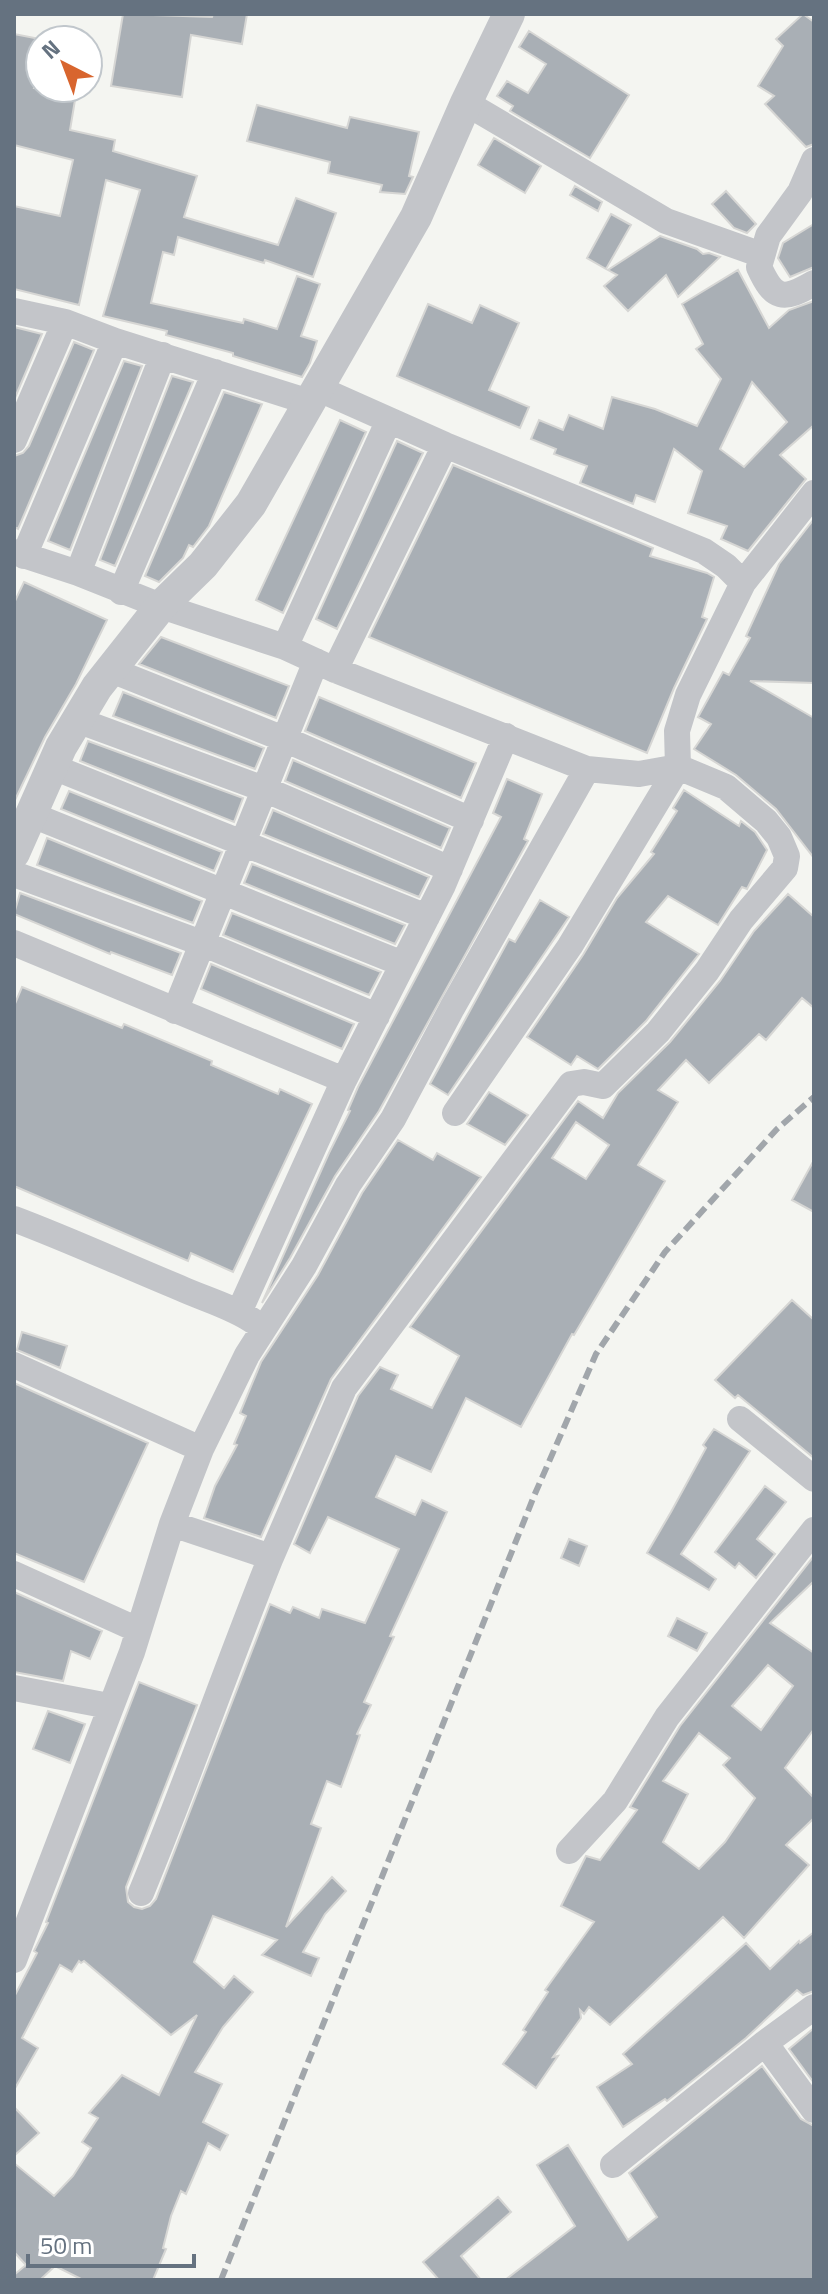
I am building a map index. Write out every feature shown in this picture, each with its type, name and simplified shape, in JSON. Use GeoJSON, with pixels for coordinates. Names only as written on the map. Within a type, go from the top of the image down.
{"type":"FeatureCollection","features":[{"type":"Feature","properties":{"kind":"street"},"geometry":{"type":"LineString","coordinates":[[14,853],[77,720],[161,606],[203,565],[251,504],[416,217],[509,14]]}},
{"type":"Feature","properties":{"kind":"street"},"geometry":{"type":"LineString","coordinates":[[466,103],[666,221],[762,255]]}},
{"type":"Feature","properties":{"kind":"street"},"geometry":{"type":"LineString","coordinates":[[814,160],[800,192],[768,236],[759,267],[769,289],[776,294],[788,296],[814,283]]}},
{"type":"Feature","properties":{"kind":"street"},"geometry":{"type":"LineString","coordinates":[[14,311],[65,322],[215,372],[313,395],[389,420],[704,551],[743,583]]}},
{"type":"Feature","properties":{"kind":"street"},"geometry":{"type":"LineString","coordinates":[[14,440],[65,322]]}},
{"type":"Feature","properties":{"kind":"street"},"geometry":{"type":"LineString","coordinates":[[115,341],[19,554],[285,647],[325,666],[587,769],[639,774],[678,767],[726,787],[766,821],[779,837],[787,856],[785,868],[741,920],[707,971],[658,1032],[603,1086],[584,1082],[571,1084],[344,1388],[232,1654],[189,1775],[141,1893]]}},
{"type":"Feature","properties":{"kind":"street"},"geometry":{"type":"LineString","coordinates":[[78,573],[163,355]]}},
{"type":"Feature","properties":{"kind":"street"},"geometry":{"type":"LineString","coordinates":[[121,592],[215,372]]}},
{"type":"Feature","properties":{"kind":"street"},"geometry":{"type":"LineString","coordinates":[[285,647],[389,420]]}},
{"type":"Feature","properties":{"kind":"street"},"geometry":{"type":"LineString","coordinates":[[175,1011],[284,739],[445,445]]}},
{"type":"Feature","properties":{"kind":"street"},"geometry":{"type":"LineString","coordinates":[[455,1113],[570,946],[678,767],[677,731],[688,695],[743,583],[814,493]]}},
{"type":"Feature","properties":{"kind":"street"},"geometry":{"type":"LineString","coordinates":[[111,670],[284,739],[471,820]]}},
{"type":"Feature","properties":{"kind":"street"},"geometry":{"type":"LineString","coordinates":[[77,720],[264,789],[450,869]]}},
{"type":"Feature","properties":{"kind":"street"},"geometry":{"type":"LineString","coordinates":[[239,1312],[344,1080],[450,869],[506,736]]}},
{"type":"Feature","properties":{"kind":"street"},"geometry":{"type":"LineString","coordinates":[[53,767],[427,917]]}},
{"type":"Feature","properties":{"kind":"street"},"geometry":{"type":"LineString","coordinates":[[14,1960],[23,1913],[132,1652],[172,1524],[201,1449],[247,1355],[304,1266],[348,1185],[393,1119],[587,769]]}},
{"type":"Feature","properties":{"kind":"street"},"geometry":{"type":"LineString","coordinates":[[32,815],[403,964]]}},
{"type":"Feature","properties":{"kind":"street"},"geometry":{"type":"LineString","coordinates":[[14,874],[204,944],[377,1016]]}},
{"type":"Feature","properties":{"kind":"street"},"geometry":{"type":"LineString","coordinates":[[14,943],[344,1080]]}},
{"type":"Feature","properties":{"kind":"street"},"geometry":{"type":"LineString","coordinates":[[14,1219],[83,1244],[239,1312],[266,1329]]}},
{"type":"Feature","properties":{"kind":"street"},"geometry":{"type":"LineString","coordinates":[[14,1365],[201,1449]]}},
{"type":"Feature","properties":{"kind":"street"},"geometry":{"type":"LineString","coordinates":[[740,1419],[814,1479]]}},
{"type":"Feature","properties":{"kind":"street"},"geometry":{"type":"LineString","coordinates":[[172,1524],[271,1557]]}},
{"type":"Feature","properties":{"kind":"street"},"geometry":{"type":"LineString","coordinates":[[569,1851],[615,1801],[667,1717],[814,1530]]}},
{"type":"Feature","properties":{"kind":"street"},"geometry":{"type":"LineString","coordinates":[[14,1574],[138,1630]]}},
{"type":"Feature","properties":{"kind":"street"},"geometry":{"type":"LineString","coordinates":[[14,1688],[109,1706]]}},
{"type":"Feature","properties":{"kind":"street"},"geometry":{"type":"LineString","coordinates":[[613,2165],[814,2007]]}},
{"type":"Feature","properties":{"kind":"street"},"geometry":{"type":"LineString","coordinates":[[765,2043],[814,2110]]}},
{"type":"Feature","properties":{"kind":"building"},"geometry":{"type":"Polygon","coordinates":[[[123,14],[212,17],[213,14],[247,14],[242,44],[191,35],[182,97],[111,86],[123,14]]]}},
{"type":"Feature","properties":{"kind":"building"},"geometry":{"type":"Polygon","coordinates":[[[803,14],[814,22],[814,144],[806,147],[765,104],[774,96],[758,86],[783,46],[776,39],[803,14]]]}},
{"type":"Feature","properties":{"kind":"building"},"geometry":{"type":"Polygon","coordinates":[[[529,31],[629,95],[590,158],[510,111],[513,106],[497,96],[507,81],[528,93],[546,64],[519,47],[529,31]]]}},
{"type":"Feature","properties":{"kind":"building"},"geometry":{"type":"Polygon","coordinates":[[[14,34],[24,36],[24,104],[74,104],[70,130],[115,140],[113,151],[197,176],[184,217],[278,245],[296,198],[336,213],[313,277],[265,260],[264,263],[178,237],[174,255],[163,252],[151,303],[243,323],[244,319],[277,329],[297,276],[320,284],[301,336],[317,341],[302,377],[233,356],[233,353],[166,335],[167,331],[103,316],[140,190],[106,180],[79,305],[14,289],[14,206],[60,216],[73,160],[14,145],[14,34]]]}},
{"type":"Feature","properties":{"kind":"building"},"geometry":{"type":"Polygon","coordinates":[[[257,105],[347,128],[350,117],[419,132],[409,176],[413,177],[405,194],[380,192],[382,185],[328,173],[330,162],[247,141],[257,105]]]}},
{"type":"Feature","properties":{"kind":"building"},"geometry":{"type":"Polygon","coordinates":[[[494,138],[541,166],[525,193],[478,165],[494,138]]]}},
{"type":"Feature","properties":{"kind":"building"},"geometry":{"type":"Polygon","coordinates":[[[575,186],[602,202],[598,211],[570,195],[575,186]]]}},
{"type":"Feature","properties":{"kind":"building"},"geometry":{"type":"Polygon","coordinates":[[[726,191],[756,224],[747,233],[734,228],[712,204],[726,191]]]}},
{"type":"Feature","properties":{"kind":"building"},"geometry":{"type":"Polygon","coordinates":[[[611,214],[631,225],[606,269],[587,258],[611,214]]]}},
{"type":"Feature","properties":{"kind":"building"},"geometry":{"type":"Polygon","coordinates":[[[814,224],[814,267],[790,277],[778,258],[783,243],[814,224]]]}},
{"type":"Feature","properties":{"kind":"building"},"geometry":{"type":"Polygon","coordinates":[[[660,236],[703,254],[720,257],[678,297],[666,275],[628,311],[604,286],[617,275],[608,270],[660,236]]]}},
{"type":"Feature","properties":{"kind":"building"},"geometry":{"type":"Polygon","coordinates":[[[738,270],[769,328],[789,310],[814,301],[814,425],[780,455],[806,479],[748,551],[721,539],[727,526],[688,513],[702,471],[674,449],[655,502],[636,495],[633,504],[580,483],[587,466],[554,454],[556,449],[531,439],[539,420],[563,430],[569,415],[603,429],[612,397],[655,409],[697,426],[721,379],[696,349],[703,344],[682,304],[738,270]],[[752,382],[720,449],[744,467],[787,422],[752,382]]]}},
{"type":"Feature","properties":{"kind":"building"},"geometry":{"type":"Polygon","coordinates":[[[428,304],[472,323],[480,305],[519,323],[489,390],[529,407],[520,428],[397,376],[428,304]]]}},
{"type":"Feature","properties":{"kind":"building"},"geometry":{"type":"Polygon","coordinates":[[[14,327],[42,334],[14,400],[14,327]]]}},
{"type":"Feature","properties":{"kind":"building"},"geometry":{"type":"Polygon","coordinates":[[[74,342],[94,350],[18,529],[14,527],[14,456],[23,453],[29,446],[74,342]]]}},
{"type":"Feature","properties":{"kind":"building"},"geometry":{"type":"Polygon","coordinates":[[[124,361],[142,366],[70,550],[48,541],[124,361]]]}},
{"type":"Feature","properties":{"kind":"building"},"geometry":{"type":"Polygon","coordinates":[[[172,376],[193,382],[115,566],[100,560],[172,376]]]}},
{"type":"Feature","properties":{"kind":"building"},"geometry":{"type":"Polygon","coordinates":[[[224,392],[262,404],[209,526],[159,582],[145,576],[224,392]]]}},
{"type":"Feature","properties":{"kind":"building"},"geometry":{"type":"Polygon","coordinates":[[[340,420],[366,432],[283,613],[256,600],[340,420]]]}},
{"type":"Feature","properties":{"kind":"building"},"geometry":{"type":"Polygon","coordinates":[[[397,441],[423,453],[337,629],[316,619],[397,441]]]}},
{"type":"Feature","properties":{"kind":"building"},"geometry":{"type":"Polygon","coordinates":[[[453,465],[653,548],[650,556],[714,577],[702,617],[707,619],[647,753],[369,637],[453,465]]]}},
{"type":"Feature","properties":{"kind":"building"},"geometry":{"type":"Polygon","coordinates":[[[814,519],[814,683],[750,681],[814,718],[814,858],[776,809],[736,775],[694,749],[711,724],[698,717],[723,672],[729,675],[750,638],[746,636],[779,564],[814,519]]]}},
{"type":"Feature","properties":{"kind":"building"},"geometry":{"type":"Polygon","coordinates":[[[24,582],[107,620],[14,802],[14,603],[24,582]]]}},
{"type":"Feature","properties":{"kind":"building"},"geometry":{"type":"Polygon","coordinates":[[[161,637],[289,686],[276,718],[139,664],[161,637]]]}},
{"type":"Feature","properties":{"kind":"building"},"geometry":{"type":"Polygon","coordinates":[[[123,692],[264,748],[255,769],[113,716],[123,692]]]}},
{"type":"Feature","properties":{"kind":"building"},"geometry":{"type":"Polygon","coordinates":[[[319,697],[476,763],[461,798],[305,731],[319,697]]]}},
{"type":"Feature","properties":{"kind":"building"},"geometry":{"type":"Polygon","coordinates":[[[88,741],[243,798],[234,822],[80,761],[88,741]]]}},
{"type":"Feature","properties":{"kind":"building"},"geometry":{"type":"Polygon","coordinates":[[[293,760],[450,828],[441,848],[285,781],[293,760]]]}},
{"type":"Feature","properties":{"kind":"building"},"geometry":{"type":"Polygon","coordinates":[[[507,779],[542,794],[524,839],[528,841],[379,1111],[335,1176],[262,1303],[350,1111],[358,1087],[501,817],[493,813],[507,779]]]}},
{"type":"Feature","properties":{"kind":"building"},"geometry":{"type":"Polygon","coordinates":[[[684,790],[739,826],[741,821],[755,832],[767,850],[747,889],[742,887],[718,925],[668,896],[646,922],[699,954],[646,1021],[598,1069],[577,1056],[571,1065],[527,1037],[583,955],[617,898],[654,854],[651,852],[677,811],[673,808],[684,790]]]}},
{"type":"Feature","properties":{"kind":"building"},"geometry":{"type":"Polygon","coordinates":[[[69,791],[222,852],[214,871],[61,809],[69,791]]]}},
{"type":"Feature","properties":{"kind":"building"},"geometry":{"type":"Polygon","coordinates":[[[273,810],[429,877],[419,897],[263,834],[273,810]]]}},
{"type":"Feature","properties":{"kind":"building"},"geometry":{"type":"Polygon","coordinates":[[[47,838],[202,901],[193,923],[37,865],[47,838]]]}},
{"type":"Feature","properties":{"kind":"building"},"geometry":{"type":"Polygon","coordinates":[[[252,864],[405,925],[395,944],[244,883],[252,864]]]}},
{"type":"Feature","properties":{"kind":"building"},"geometry":{"type":"Polygon","coordinates":[[[20,893],[181,953],[172,975],[110,954],[14,914],[20,893]]]}},
{"type":"Feature","properties":{"kind":"building"},"geometry":{"type":"Polygon","coordinates":[[[788,894],[814,917],[814,1008],[802,998],[766,1040],[759,1034],[709,1083],[686,1060],[658,1090],[678,1102],[638,1165],[665,1181],[572,1334],[521,1427],[466,1398],[431,1472],[396,1456],[376,1497],[415,1515],[422,1500],[447,1512],[390,1636],[394,1637],[364,1702],[371,1705],[357,1734],[360,1735],[341,1787],[327,1781],[311,1824],[321,1828],[286,1927],[332,1877],[346,1891],[325,1914],[303,1952],[319,1958],[311,1976],[262,1955],[277,1940],[213,1916],[194,1962],[224,1988],[234,1976],[253,1992],[223,2027],[195,2072],[222,2084],[203,2122],[228,2135],[220,2150],[208,2143],[186,2194],[181,2191],[171,2216],[163,2248],[166,2249],[153,2280],[83,2280],[55,2266],[40,2280],[14,2280],[14,2275],[26,2265],[14,2252],[14,2163],[54,2196],[73,2176],[91,2148],[82,2142],[98,2118],[89,2113],[122,2075],[159,2095],[197,2015],[171,2035],[84,1961],[79,1961],[72,1972],[60,1965],[22,2038],[38,2048],[14,2090],[14,1997],[37,1953],[34,1951],[48,1923],[139,1682],[197,1705],[126,1887],[128,1902],[142,1909],[156,1899],[270,1604],[290,1613],[293,1607],[319,1618],[322,1609],[365,1623],[399,1549],[328,1517],[310,1553],[294,1544],[358,1396],[380,1367],[398,1375],[391,1389],[432,1408],[459,1356],[410,1327],[578,1101],[603,1118],[618,1093],[670,1042],[720,981],[754,931],[788,894]],[[576,1122],[552,1158],[586,1179],[609,1145],[576,1122]]]}},
{"type":"Feature","properties":{"kind":"building"},"geometry":{"type":"Polygon","coordinates":[[[540,900],[569,917],[448,1095],[430,1084],[509,939],[515,942],[540,900]]]}},
{"type":"Feature","properties":{"kind":"building"},"geometry":{"type":"Polygon","coordinates":[[[232,913],[381,972],[369,995],[223,935],[232,913]]]}},
{"type":"Feature","properties":{"kind":"building"},"geometry":{"type":"Polygon","coordinates":[[[211,964],[354,1024],[342,1049],[201,989],[211,964]]]}},
{"type":"Feature","properties":{"kind":"building"},"geometry":{"type":"Polygon","coordinates":[[[22,987],[122,1028],[124,1024],[212,1061],[211,1065],[278,1094],[280,1089],[312,1104],[233,1272],[191,1253],[188,1261],[14,1186],[14,1006],[22,987]]]}},
{"type":"Feature","properties":{"kind":"building"},"geometry":{"type":"Polygon","coordinates":[[[489,1092],[528,1115],[505,1145],[467,1124],[489,1092]]]}},
{"type":"Feature","properties":{"kind":"building"},"geometry":{"type":"Polygon","coordinates":[[[398,1140],[433,1160],[437,1153],[481,1177],[331,1379],[261,1537],[204,1518],[215,1486],[237,1445],[234,1444],[246,1416],[240,1413],[261,1362],[318,1275],[362,1193],[398,1140]]]}},
{"type":"Feature","properties":{"kind":"building"},"geometry":{"type":"Polygon","coordinates":[[[814,1160],[814,1212],[792,1200],[814,1160]]]}},
{"type":"Feature","properties":{"kind":"building"},"geometry":{"type":"Polygon","coordinates":[[[792,1300],[814,1320],[814,1458],[738,1395],[735,1398],[715,1380],[792,1300]]]}},
{"type":"Feature","properties":{"kind":"building"},"geometry":{"type":"Polygon","coordinates":[[[22,1332],[67,1346],[60,1368],[17,1350],[22,1332]]]}},
{"type":"Feature","properties":{"kind":"building"},"geometry":{"type":"Polygon","coordinates":[[[14,1383],[148,1443],[84,1582],[14,1553],[14,1383]]]}},
{"type":"Feature","properties":{"kind":"building"},"geometry":{"type":"Polygon","coordinates":[[[714,1429],[750,1451],[681,1554],[716,1579],[709,1590],[647,1553],[714,1429]]]}},
{"type":"Feature","properties":{"kind":"building"},"geometry":{"type":"Polygon","coordinates":[[[765,1486],[786,1502],[757,1539],[775,1554],[756,1578],[739,1563],[735,1568],[715,1552],[765,1486]]]}},
{"type":"Feature","properties":{"kind":"building"},"geometry":{"type":"Polygon","coordinates":[[[569,1539],[587,1546],[579,1566],[561,1558],[569,1539]]]}},
{"type":"Feature","properties":{"kind":"building"},"geometry":{"type":"Polygon","coordinates":[[[814,1556],[814,1581],[770,1623],[814,1653],[814,1729],[785,1768],[814,1798],[814,1818],[786,1845],[809,1865],[744,1938],[723,1917],[610,2025],[589,2007],[584,2014],[580,2010],[581,2018],[553,2057],[558,2056],[536,2088],[503,2064],[526,2032],[523,2030],[548,1992],[545,1990],[594,1922],[561,1906],[586,1856],[600,1860],[637,1810],[630,1807],[680,1726],[814,1556]],[[768,1665],[732,1706],[761,1730],[793,1686],[768,1665]],[[699,1733],[663,1781],[688,1794],[663,1842],[699,1869],[725,1842],[755,1798],[723,1765],[730,1758],[699,1733]]]}},
{"type":"Feature","properties":{"kind":"building"},"geometry":{"type":"Polygon","coordinates":[[[14,1592],[102,1631],[90,1659],[71,1651],[63,1681],[14,1672],[14,1592]]]}},
{"type":"Feature","properties":{"kind":"building"},"geometry":{"type":"Polygon","coordinates":[[[677,1618],[707,1633],[697,1651],[668,1636],[677,1618]]]}},
{"type":"Feature","properties":{"kind":"building"},"geometry":{"type":"Polygon","coordinates":[[[48,1711],[85,1724],[70,1763],[33,1749],[48,1711]]]}},
{"type":"Feature","properties":{"kind":"building"},"geometry":{"type":"Polygon","coordinates":[[[814,1932],[814,1991],[803,1995],[797,1990],[746,2038],[667,2101],[665,2099],[623,2127],[597,2087],[632,2064],[623,2054],[746,1943],[770,1969],[799,1941],[814,1932]]]}},
{"type":"Feature","properties":{"kind":"building"},"geometry":{"type":"Polygon","coordinates":[[[814,2028],[814,2083],[789,2049],[814,2028]]]}},
{"type":"Feature","properties":{"kind":"building"},"geometry":{"type":"Polygon","coordinates":[[[762,2066],[801,2119],[814,2126],[814,2280],[505,2280],[575,2226],[537,2165],[568,2145],[628,2240],[657,2217],[629,2173],[762,2066]]]}},
{"type":"Feature","properties":{"kind":"building"},"geometry":{"type":"Polygon","coordinates":[[[14,2107],[39,2133],[14,2156],[14,2107]]]}},
{"type":"Feature","properties":{"kind":"building"},"geometry":{"type":"Polygon","coordinates":[[[498,2197],[511,2212],[461,2256],[481,2280],[439,2280],[423,2262],[498,2197]]]}},
{"type":"Feature","properties":{"kind":"railway"},"geometry":{"type":"LineString","coordinates":[[221,2280],[534,1496],[596,1354],[665,1252],[777,1129],[814,1097]]}}]}
